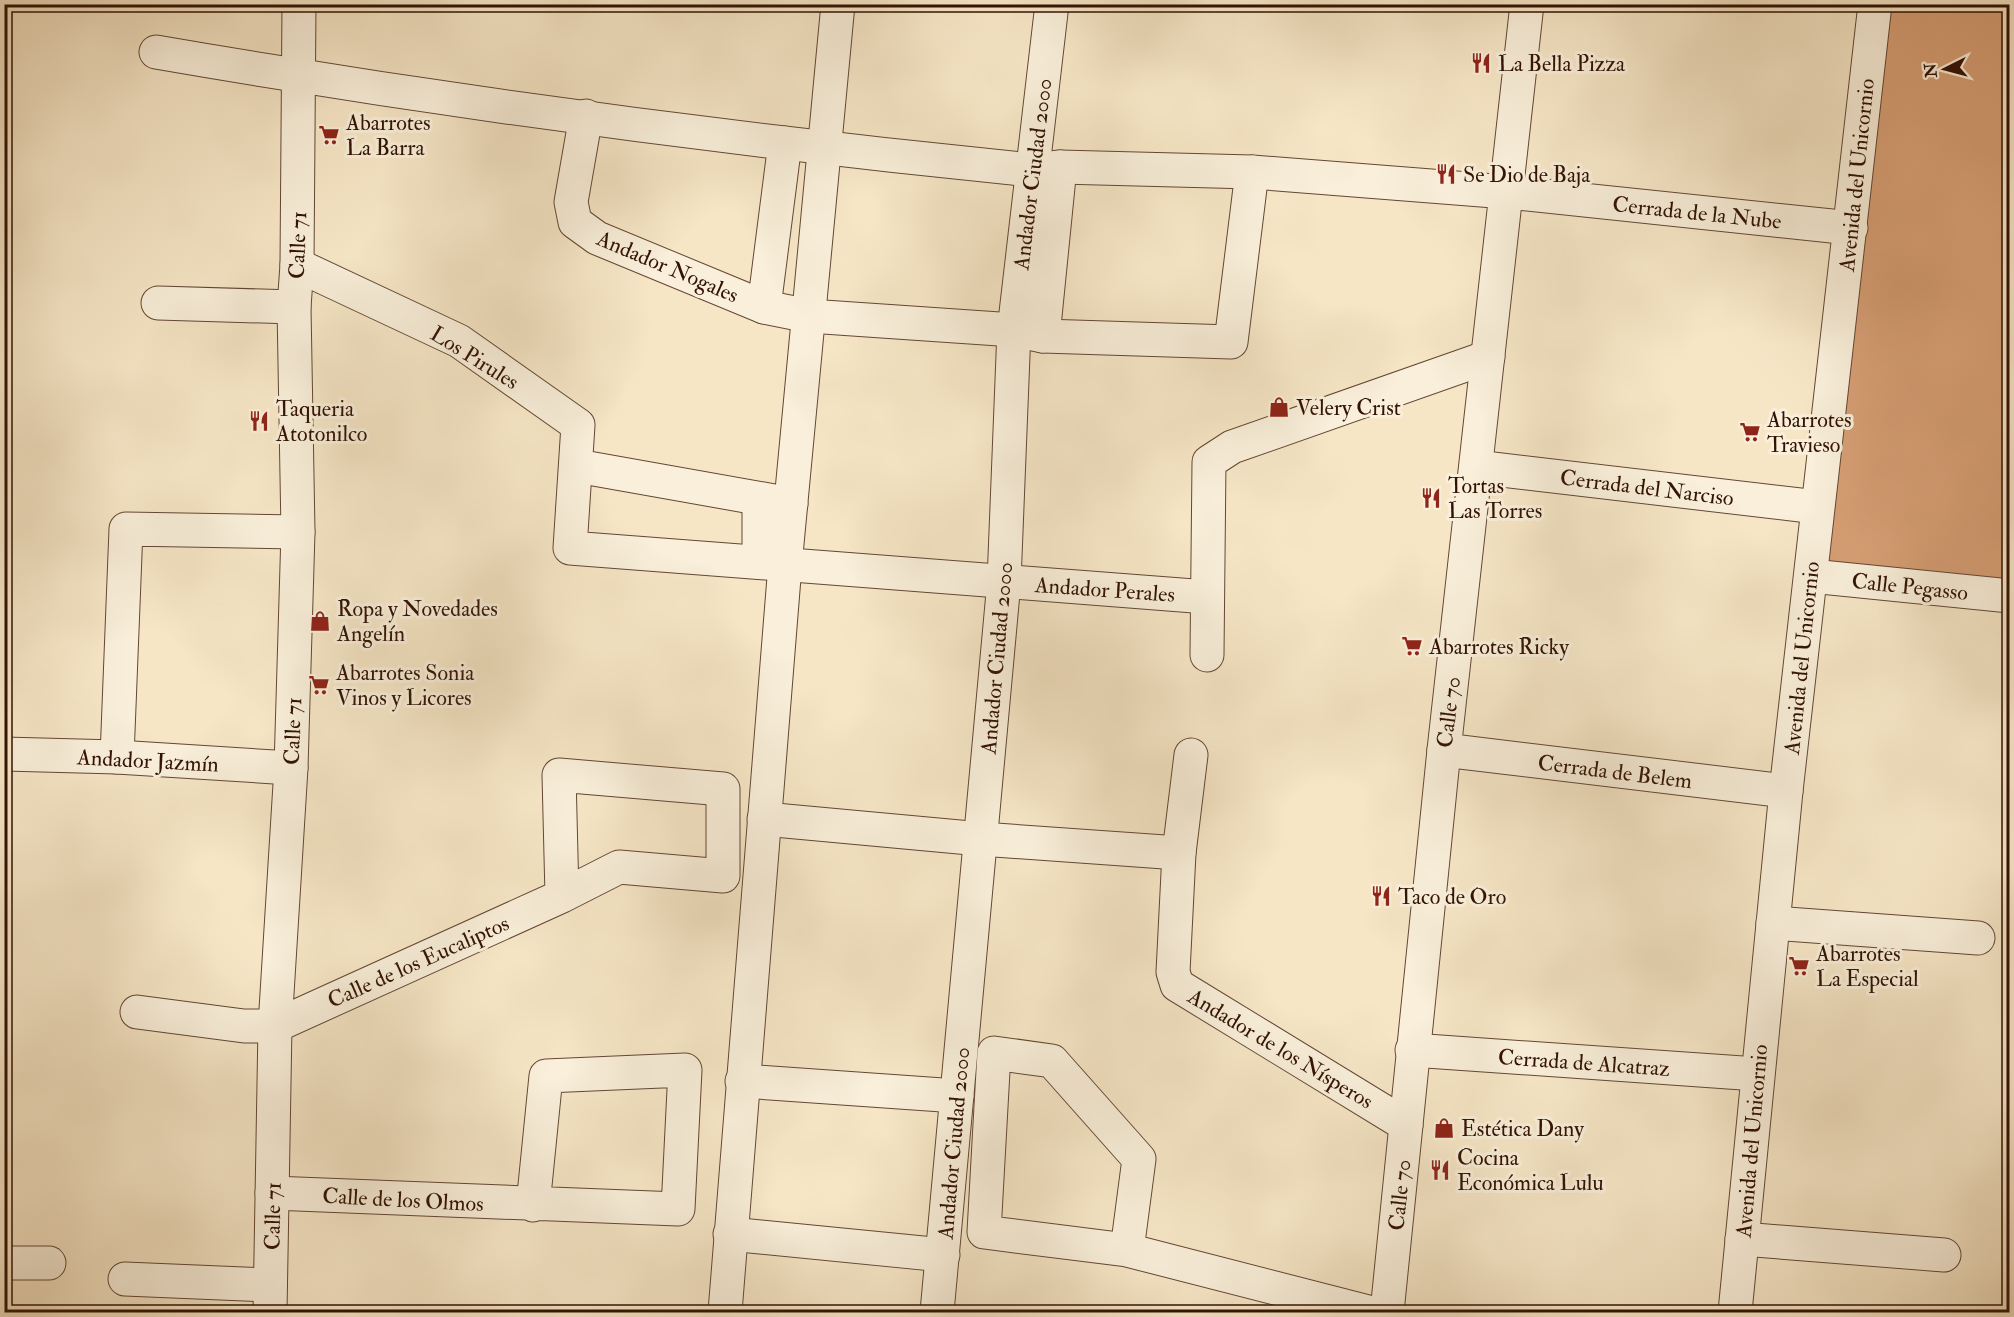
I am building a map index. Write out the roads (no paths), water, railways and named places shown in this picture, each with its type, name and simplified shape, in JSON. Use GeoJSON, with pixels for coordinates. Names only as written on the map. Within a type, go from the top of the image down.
{"type":"FeatureCollection","features":[{"type":"Feature","properties":{"kind":"street","name":"Calle 71"},"geometry":{"type":"LineString","coordinates":[[270,1299],[275,1026],[291,768],[298,532],[294,307],[297,265],[299,4]]}},
{"type":"Feature","properties":{"kind":"street"},"geometry":{"type":"LineString","coordinates":[[772,563],[791,504],[838,4]]}},
{"type":"Feature","properties":{"kind":"street","name":"Andador Ciudad 2000"},"geometry":{"type":"LineString","coordinates":[[937,1312],[1004,582],[1045,169],[1052,4]]}},
{"type":"Feature","properties":{"kind":"street","name":"Calle 70"},"geometry":{"type":"LineString","coordinates":[[1387,1312],[1444,750],[1527,4]]}},
{"type":"Feature","properties":{"kind":"street","name":"Avenida del Unicornio"},"geometry":{"type":"LineString","coordinates":[[1735,1312],[1786,791],[1875,4]]}},
{"type":"Feature","properties":{"kind":"street"},"geometry":{"type":"LineString","coordinates":[[156,52],[299,77],[825,149]]}},
{"type":"Feature","properties":{"kind":"street","name":"Andador Nogales"},"geometry":{"type":"LineString","coordinates":[[586,116],[571,202],[575,222],[597,238],[764,308],[809,316],[1029,333],[1231,342],[1252,172]]}},
{"type":"Feature","properties":{"kind":"street","name":"Andador Nogales"},"geometry":{"type":"LineString","coordinates":[[764,308],[785,143]]}},
{"type":"Feature","properties":{"kind":"street","name":"Cerrada de la Nube"},"geometry":{"type":"LineString","coordinates":[[825,149],[1045,169],[1252,172],[1507,192],[1851,228]]}},
{"type":"Feature","properties":{"kind":"street","name":"Los Pirules"},"geometry":{"type":"LineString","coordinates":[[297,265],[459,341],[578,425],[570,548],[772,563]]}},
{"type":"Feature","properties":{"kind":"street"},"geometry":{"type":"LineString","coordinates":[[158,303],[294,307]]}},
{"type":"Feature","properties":{"kind":"street","name":"Andador Perales"},"geometry":{"type":"LineString","coordinates":[[1207,655],[1209,462],[1232,447],[1488,357]]}},
{"type":"Feature","properties":{"kind":"street"},"geometry":{"type":"LineString","coordinates":[[577,466],[791,504]]}},
{"type":"Feature","properties":{"kind":"street","name":"Cerrada del Narciso"},"geometry":{"type":"LineString","coordinates":[[1476,468],[1817,507]]}},
{"type":"Feature","properties":{"kind":"street"},"geometry":{"type":"LineString","coordinates":[[725,1312],[764,819],[772,563],[759,500]]}},
{"type":"Feature","properties":{"kind":"street"},"geometry":{"type":"LineString","coordinates":[[117,757],[126,529],[298,532]]}},
{"type":"Feature","properties":{"kind":"street","name":"Andador Perales"},"geometry":{"type":"LineString","coordinates":[[772,563],[1207,597]]}},
{"type":"Feature","properties":{"kind":"street","name":"Calle Pegasso"},"geometry":{"type":"LineString","coordinates":[[1811,576],[2010,596]]}},
{"type":"Feature","properties":{"kind":"street","name":"Cerrada de Belem"},"geometry":{"type":"LineString","coordinates":[[1444,750],[1786,791]]}},
{"type":"Feature","properties":{"kind":"street","name":"Andador Jazmín"},"geometry":{"type":"LineString","coordinates":[[4,754],[117,757],[291,768]]}},
{"type":"Feature","properties":{"kind":"street","name":"Andador de los Nísperos"},"geometry":{"type":"LineString","coordinates":[[1191,755],[1179,853],[1173,972],[1177,985],[1406,1125]]}},
{"type":"Feature","properties":{"kind":"street","name":"Calle de los Eucaliptos"},"geometry":{"type":"LineString","coordinates":[[275,1026],[562,896],[619,867],[723,876],[723,789],[559,775],[562,896]]}},
{"type":"Feature","properties":{"kind":"street"},"geometry":{"type":"LineString","coordinates":[[764,819],[981,839],[1179,853]]}},
{"type":"Feature","properties":{"kind":"street"},"geometry":{"type":"LineString","coordinates":[[1773,923],[1978,938]]}},
{"type":"Feature","properties":{"kind":"street"},"geometry":{"type":"LineString","coordinates":[[137,1012],[244,1026],[275,1026]]}},
{"type":"Feature","properties":{"kind":"street","name":"Cerrada de Alcatraz"},"geometry":{"type":"LineString","coordinates":[[1412,1050],[1757,1074]]}},
{"type":"Feature","properties":{"kind":"street"},"geometry":{"type":"LineString","coordinates":[[1127,1250],[1139,1159],[1052,1061],[994,1053],[984,1232],[1127,1250],[1368,1312]]}},
{"type":"Feature","properties":{"kind":"street","name":"Calle de los Olmos"},"geometry":{"type":"LineString","coordinates":[[272,1193],[533,1205],[678,1209],[685,1070],[546,1076],[533,1205]]}},
{"type":"Feature","properties":{"kind":"street"},"geometry":{"type":"LineString","coordinates":[[742,1081],[957,1096]]}},
{"type":"Feature","properties":{"kind":"street"},"geometry":{"type":"LineString","coordinates":[[730,1234],[943,1255]]}},
{"type":"Feature","properties":{"kind":"street"},"geometry":{"type":"LineString","coordinates":[[1742,1239],[1944,1256]]}},
{"type":"Feature","properties":{"kind":"street"},"geometry":{"type":"LineString","coordinates":[[4,1263],[49,1263]]}},
{"type":"Feature","properties":{"kind":"street"},"geometry":{"type":"LineString","coordinates":[[125,1279],[270,1299]]}},
{"type":"Feature","properties":{"kind":"place","name":"La Bella Pizza"},"geometry":{"type":"Point","coordinates":[1481,63]}},
{"type":"Feature","properties":{"kind":"place","name":"Abarrotes La Barra"},"geometry":{"type":"Point","coordinates":[329,135]}},
{"type":"Feature","properties":{"kind":"place","name":"Se Dio de Baja"},"geometry":{"type":"Point","coordinates":[1446,174]}},
{"type":"Feature","properties":{"kind":"place","name":"Velery Crist"},"geometry":{"type":"Point","coordinates":[1279,407]}},
{"type":"Feature","properties":{"kind":"place","name":"Taqueria Atotonilco"},"geometry":{"type":"Point","coordinates":[259,421]}},
{"type":"Feature","properties":{"kind":"place","name":"Abarrotes Travieso"},"geometry":{"type":"Point","coordinates":[1750,432]}},
{"type":"Feature","properties":{"kind":"place","name":"Tortas Las Torres"},"geometry":{"type":"Point","coordinates":[1431,498]}},
{"type":"Feature","properties":{"kind":"place","name":"Ropa y Novedades Angelín"},"geometry":{"type":"Point","coordinates":[320,621]}},
{"type":"Feature","properties":{"kind":"place","name":"Abarrotes Ricky"},"geometry":{"type":"Point","coordinates":[1412,646]}},
{"type":"Feature","properties":{"kind":"place","name":"Abarrotes Sonia Vinos y Licores"},"geometry":{"type":"Point","coordinates":[319,685]}},
{"type":"Feature","properties":{"kind":"place","name":"Taco de Oro"},"geometry":{"type":"Point","coordinates":[1381,896]}},
{"type":"Feature","properties":{"kind":"place","name":"Abarrotes La Especial"},"geometry":{"type":"Point","coordinates":[1799,966]}},
{"type":"Feature","properties":{"kind":"place","name":"Estética Dany"},"geometry":{"type":"Point","coordinates":[1444,1128]}},
{"type":"Feature","properties":{"kind":"place","name":"Cocina Económica Lulu"},"geometry":{"type":"Point","coordinates":[1440,1170]}}]}
